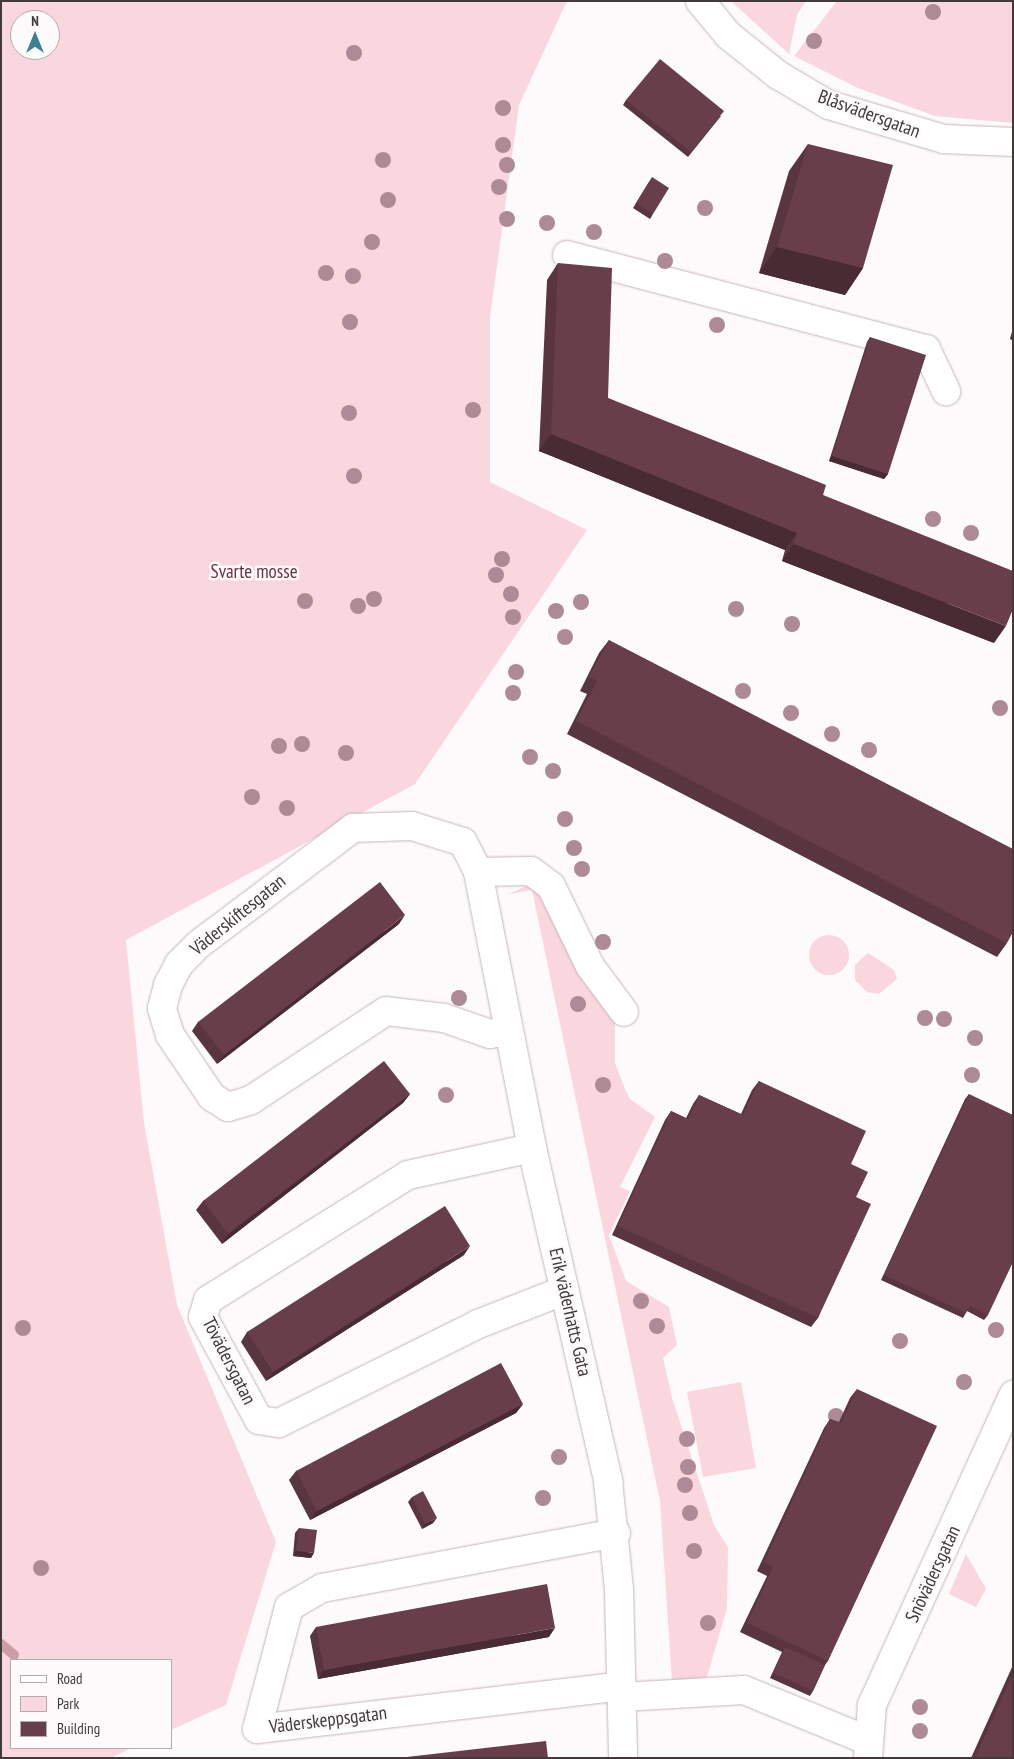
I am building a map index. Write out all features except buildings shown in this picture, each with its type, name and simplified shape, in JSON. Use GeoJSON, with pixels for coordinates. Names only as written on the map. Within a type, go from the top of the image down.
{"type":"FeatureCollection","features":[{"type":"Feature","properties":{"kind":"street","name":"Blåsvädersgatan"},"geometry":{"type":"LineString","coordinates":[[700,1],[728,35],[764,63],[829,105],[944,139],[1013,142]]}},
{"type":"Feature","properties":{"kind":"street"},"geometry":{"type":"LineString","coordinates":[[567,255],[926,349],[946,391]]}},
{"type":"Feature","properties":{"kind":"street","name":"Väderskiftesgatan"},"geometry":{"type":"LineString","coordinates":[[463,842],[412,826],[353,828],[199,944],[175,971],[162,1008],[170,1035],[212,1097],[228,1107],[251,1100],[386,1011],[444,1018],[490,1034],[508,1030]]}},
{"type":"Feature","properties":{"kind":"street","name":"Erik väderhatts Gata"},"geometry":{"type":"LineString","coordinates":[[463,842],[478,872],[532,1148],[608,1481],[616,1533],[623,1758]]}},
{"type":"Feature","properties":{"kind":"street"},"geometry":{"type":"LineString","coordinates":[[478,872],[531,871],[551,886],[590,966],[624,1012]]}},
{"type":"Feature","properties":{"kind":"street","name":"Tövädersgatan"},"geometry":{"type":"LineString","coordinates":[[532,1148],[408,1175],[208,1300],[202,1317],[259,1420],[279,1423],[478,1324],[564,1290]]}},
{"type":"Feature","properties":{"kind":"street","name":"Snövädersgatan"},"geometry":{"type":"LineString","coordinates":[[868,1749],[872,1705],[1013,1395]]}},
{"type":"Feature","properties":{"kind":"street","name":"Väderskeppsgatan"},"geometry":{"type":"LineString","coordinates":[[616,1533],[322,1588],[288,1606],[257,1729],[622,1692]]}},
{"type":"Feature","properties":{"kind":"street"},"geometry":{"type":"LineString","coordinates":[[622,1692],[744,1690],[868,1749]]}},
{"type":"Feature","properties":{"kind":"green space","name":"Svarte mosse"},"geometry":{"type":"Polygon","coordinates":[[[1,1],[567,1],[519,105],[490,317],[490,482],[587,530],[415,784],[126,940],[144,1123],[177,1305],[276,1542],[226,1705],[172,1730],[172,1659],[10,1659],[10,1749],[129,1749],[111,1758],[1,1758],[1,1]]]}},
{"type":"Feature","properties":{"kind":"green space"},"geometry":{"type":"Polygon","coordinates":[[[731,1],[806,1],[797,15],[789,54],[731,1]]]}},
{"type":"Feature","properties":{"kind":"green space"},"geometry":{"type":"Polygon","coordinates":[[[837,1],[1013,1],[1013,123],[935,116],[858,88],[794,56],[837,1]]]}},
{"type":"Feature","properties":{"kind":"green space"},"geometry":{"type":"Polygon","coordinates":[[[526,886],[540,891],[615,1022],[615,1063],[630,1099],[655,1117],[620,1187],[630,1191],[609,1235],[626,1281],[669,1307],[677,1345],[663,1358],[672,1398],[714,1525],[728,1547],[727,1608],[707,1677],[672,1682],[660,1501],[532,890],[509,894],[526,886]]]}},
{"type":"Feature","properties":{"kind":"green space"},"geometry":{"type":"Polygon","coordinates":[[[833,935],[840,938],[846,944],[849,955],[848,963],[840,972],[833,975],[825,975],[818,972],[810,963],[809,951],[812,944],[821,936],[833,935]]]}},
{"type":"Feature","properties":{"kind":"green space"},"geometry":{"type":"Polygon","coordinates":[[[868,953],[894,970],[897,979],[879,994],[867,992],[855,980],[855,965],[868,953]]]}},
{"type":"Feature","properties":{"kind":"green space"},"geometry":{"type":"Polygon","coordinates":[[[741,1382],[756,1468],[703,1477],[687,1392],[741,1382]]]}},
{"type":"Feature","properties":{"kind":"green space"},"geometry":{"type":"Polygon","coordinates":[[[966,1554],[986,1589],[976,1607],[949,1594],[966,1554]]]}},
{"type":"Feature","properties":{"kind":"waterway"},"geometry":{"type":"LineString","coordinates":[[1,1644],[14,1655]]}}]}
